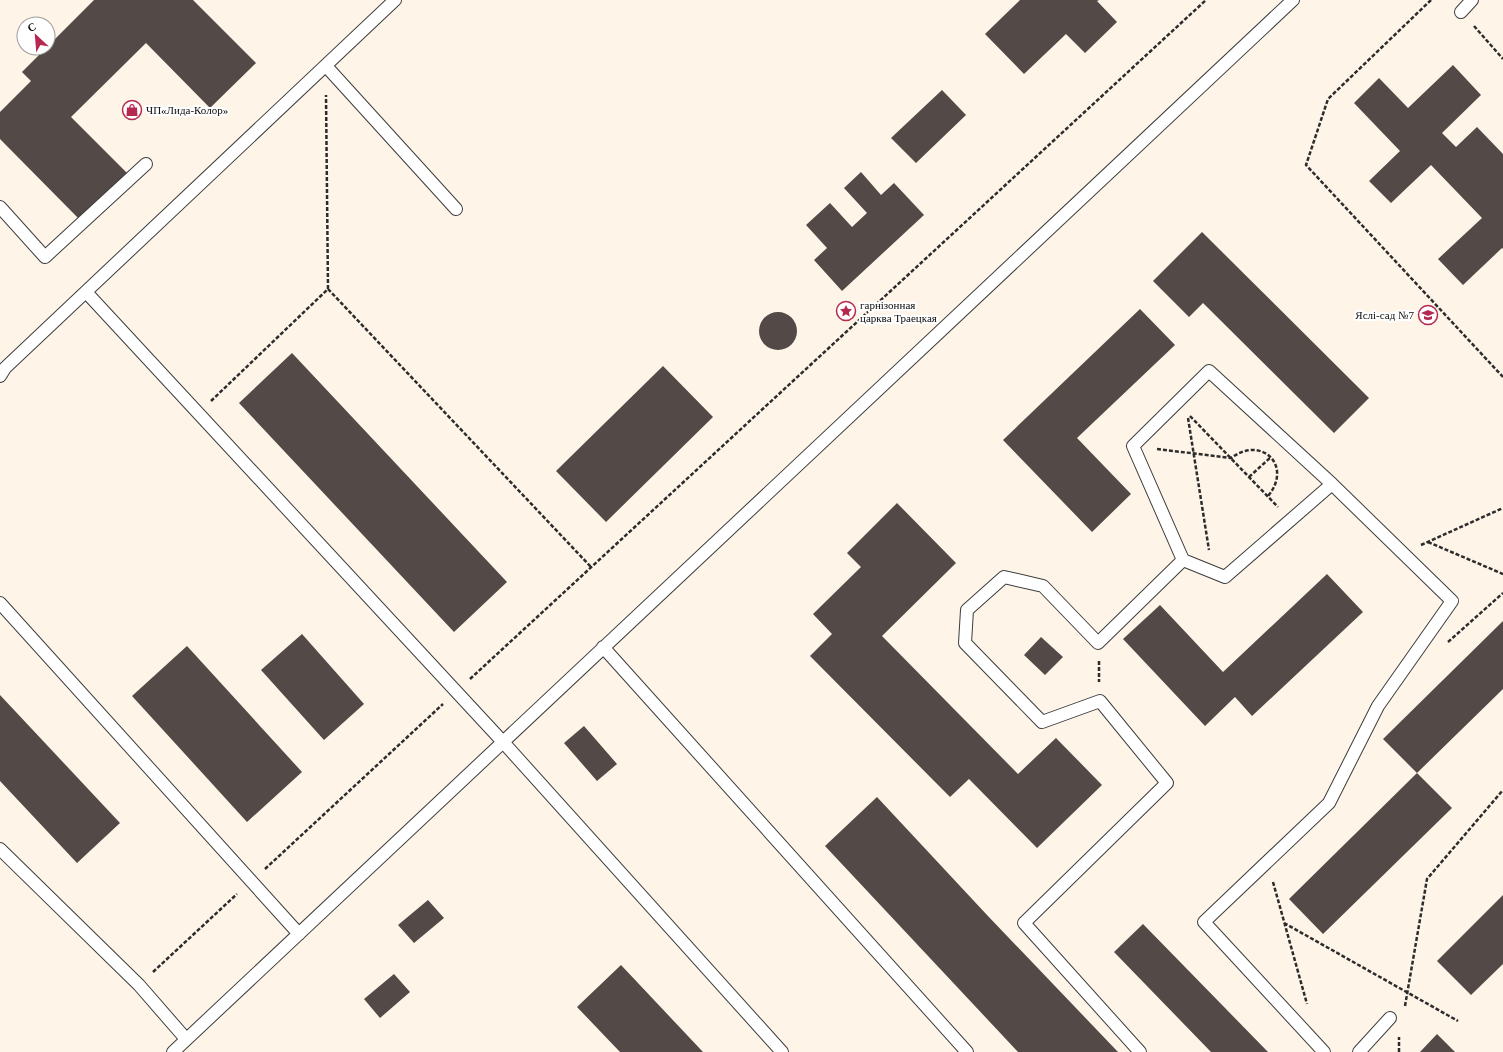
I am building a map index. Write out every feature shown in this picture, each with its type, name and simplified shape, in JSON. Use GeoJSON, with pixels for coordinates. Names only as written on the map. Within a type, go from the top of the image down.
{"type":"FeatureCollection","features":[{"type":"Feature","properties":{"kind":"lane"},"geometry":{"type":"LineString","coordinates":[[0,376],[5,368],[396,0]]}},
{"type":"Feature","properties":{"kind":"lane"},"geometry":{"type":"LineString","coordinates":[[173,1052],[1293,0]]}},
{"type":"Feature","properties":{"kind":"lane"},"geometry":{"type":"LineString","coordinates":[[1461,12],[1472,0]]}},
{"type":"Feature","properties":{"kind":"lane"},"geometry":{"type":"LineString","coordinates":[[326,66],[456,209]]}},
{"type":"Feature","properties":{"kind":"lane"},"geometry":{"type":"LineString","coordinates":[[0,207],[46,257],[146,164]]}},
{"type":"Feature","properties":{"kind":"lane"},"geometry":{"type":"LineString","coordinates":[[86,292],[503,742],[782,1052]]}},
{"type":"Feature","properties":{"kind":"lane"},"geometry":{"type":"LineString","coordinates":[[1324,1052],[1204,922],[1329,803],[1378,706],[1452,601],[1332,484],[1209,371],[1132,446],[1182,560],[1225,577],[1332,484]]}},
{"type":"Feature","properties":{"kind":"lane"},"geometry":{"type":"LineString","coordinates":[[1140,1052],[1024,923],[1168,783],[1100,701],[1042,722],[965,643],[966,610],[1004,577],[1043,586],[1098,643],[1182,560]]}},
{"type":"Feature","properties":{"kind":"lane"},"geometry":{"type":"LineString","coordinates":[[0,603],[299,934]]}},
{"type":"Feature","properties":{"kind":"lane"},"geometry":{"type":"LineString","coordinates":[[603,648],[967,1052]]}},
{"type":"Feature","properties":{"kind":"lane"},"geometry":{"type":"LineString","coordinates":[[0,849],[139,985],[186,1039]]}},
{"type":"Feature","properties":{"kind":"lane"},"geometry":{"type":"LineString","coordinates":[[1359,1052],[1390,1018]]}},
{"type":"Feature","properties":{"kind":"path"},"geometry":{"type":"LineString","coordinates":[[139,985],[1206,0]]}},
{"type":"Feature","properties":{"kind":"path"},"geometry":{"type":"LineString","coordinates":[[1431,0],[1328,99],[1306,165],[1503,377]]}},
{"type":"Feature","properties":{"kind":"path"},"geometry":{"type":"LineString","coordinates":[[1461,12],[1503,59]]}},
{"type":"Feature","properties":{"kind":"path"},"geometry":{"type":"LineString","coordinates":[[326,66],[328,289],[592,568]]}},
{"type":"Feature","properties":{"kind":"path"},"geometry":{"type":"LineString","coordinates":[[198,414],[328,289]]}},
{"type":"Feature","properties":{"kind":"path"},"geometry":{"type":"LineString","coordinates":[[1212,572],[1188,413],[1291,520]]}},
{"type":"Feature","properties":{"kind":"path"},"geometry":{"type":"LineString","coordinates":[[1249,477],[1287,443]]}},
{"type":"Feature","properties":{"kind":"path"},"geometry":{"type":"LineString","coordinates":[[1132,446],[1232,458],[1240,452],[1251,449],[1261,451],[1270,457],[1276,467],[1278,478],[1275,488],[1268,496]]}},
{"type":"Feature","properties":{"kind":"path"},"geometry":{"type":"LineString","coordinates":[[1403,553],[1503,508]]}},
{"type":"Feature","properties":{"kind":"path"},"geometry":{"type":"LineString","coordinates":[[1428,542],[1503,574]]}},
{"type":"Feature","properties":{"kind":"path"},"geometry":{"type":"LineString","coordinates":[[1098,643],[1100,701]]}},
{"type":"Feature","properties":{"kind":"path"},"geometry":{"type":"LineString","coordinates":[[1404,1013],[1427,879],[1503,790]]}},
{"type":"Feature","properties":{"kind":"path"},"geometry":{"type":"LineString","coordinates":[[1267,862],[1309,1010]]}},
{"type":"Feature","properties":{"kind":"path"},"geometry":{"type":"LineString","coordinates":[[1284,923],[1458,1021]]}},
{"type":"Feature","properties":{"kind":"path"},"geometry":{"type":"LineString","coordinates":[[1399,1034],[1399,1052]]}},
{"type":"Feature","properties":{"kind":"building"},"geometry":{"type":"Polygon","coordinates":[[[94,0],[193,0],[256,63],[210,108],[146,43],[71,117],[128,174],[81,221],[0,139],[0,112],[31,81],[22,72],[38,56],[56,56],[56,38],[94,0]]]}},
{"type":"Feature","properties":{"kind":"building"},"geometry":{"type":"Polygon","coordinates":[[[1020,0],[1099,0],[1097,1],[1117,22],[1085,53],[1066,34],[1024,74],[985,34],[1020,0]]]}},
{"type":"Feature","properties":{"kind":"building"},"geometry":{"type":"Polygon","coordinates":[[[1453,65],[1481,95],[1442,133],[1456,147],[1477,127],[1503,154],[1503,249],[1502,248],[1463,285],[1438,259],[1482,218],[1431,165],[1391,203],[1369,181],[1400,151],[1354,103],[1379,78],[1408,108],[1453,65]]]}},
{"type":"Feature","properties":{"kind":"building"},"geometry":{"type":"Polygon","coordinates":[[[942,90],[966,115],[916,163],[891,138],[942,90]]]}},
{"type":"Feature","properties":{"kind":"building"},"geometry":{"type":"Polygon","coordinates":[[[861,172],[881,195],[894,183],[924,215],[842,291],[814,260],[827,248],[806,225],[830,203],[852,227],[867,213],[844,188],[861,172]]]}},
{"type":"Feature","properties":{"kind":"building"},"geometry":{"type":"Polygon","coordinates":[[[1202,232],[1369,398],[1334,433],[1203,303],[1189,317],[1153,281],[1202,232]]]}},
{"type":"Feature","properties":{"kind":"building"},"geometry":{"type":"Polygon","coordinates":[[[1140,309],[1175,345],[1077,438],[1131,494],[1092,532],[1003,440],[1140,309]]]}},
{"type":"Feature","properties":{"kind":"building"},"geometry":{"type":"Polygon","coordinates":[[[774,312],[782,312],[789,315],[794,320],[797,331],[794,342],[789,347],[782,350],[774,350],[767,347],[762,342],[759,335],[759,327],[762,320],[767,315],[774,312]]]}},
{"type":"Feature","properties":{"kind":"building"},"geometry":{"type":"Polygon","coordinates":[[[292,353],[507,582],[454,632],[239,403],[292,353]]]}},
{"type":"Feature","properties":{"kind":"building"},"geometry":{"type":"Polygon","coordinates":[[[663,366],[713,417],[606,522],[556,471],[663,366]]]}},
{"type":"Feature","properties":{"kind":"building"},"geometry":{"type":"Polygon","coordinates":[[[897,503],[956,563],[882,636],[1018,774],[1056,738],[1102,785],[1037,848],[969,779],[950,797],[810,656],[832,634],[813,614],[861,567],[847,553],[897,503]]]}},
{"type":"Feature","properties":{"kind":"building"},"geometry":{"type":"Polygon","coordinates":[[[1327,574],[1363,612],[1252,716],[1235,697],[1205,726],[1123,639],[1160,605],[1223,672],[1327,574]]]}},
{"type":"Feature","properties":{"kind":"building"},"geometry":{"type":"Polygon","coordinates":[[[1503,621],[1503,689],[1417,773],[1383,739],[1503,621]]]}},
{"type":"Feature","properties":{"kind":"building"},"geometry":{"type":"Polygon","coordinates":[[[302,634],[364,704],[324,740],[261,670],[302,634]]]}},
{"type":"Feature","properties":{"kind":"building"},"geometry":{"type":"Polygon","coordinates":[[[1041,637],[1063,657],[1045,675],[1024,655],[1041,637]]]}},
{"type":"Feature","properties":{"kind":"building"},"geometry":{"type":"Polygon","coordinates":[[[187,646],[302,772],[247,822],[132,696],[187,646]]]}},
{"type":"Feature","properties":{"kind":"building"},"geometry":{"type":"Polygon","coordinates":[[[0,695],[120,823],[77,863],[0,781],[0,695]]]}},
{"type":"Feature","properties":{"kind":"building"},"geometry":{"type":"Polygon","coordinates":[[[584,726],[617,764],[597,781],[564,743],[584,726]]]}},
{"type":"Feature","properties":{"kind":"building"},"geometry":{"type":"Polygon","coordinates":[[[1417,773],[1452,808],[1323,934],[1289,899],[1417,773]]]}},
{"type":"Feature","properties":{"kind":"building"},"geometry":{"type":"Polygon","coordinates":[[[877,797],[1118,1052],[1018,1052],[825,846],[877,797]]]}},
{"type":"Feature","properties":{"kind":"building"},"geometry":{"type":"Polygon","coordinates":[[[1503,895],[1503,964],[1471,995],[1437,961],[1503,895]]]}},
{"type":"Feature","properties":{"kind":"building"},"geometry":{"type":"Polygon","coordinates":[[[428,900],[444,918],[414,943],[398,925],[428,900]]]}},
{"type":"Feature","properties":{"kind":"building"},"geometry":{"type":"Polygon","coordinates":[[[1143,924],[1268,1052],[1211,1052],[1114,952],[1143,924]]]}},
{"type":"Feature","properties":{"kind":"building"},"geometry":{"type":"Polygon","coordinates":[[[621,965],[703,1052],[620,1052],[577,1007],[621,965]]]}},
{"type":"Feature","properties":{"kind":"building"},"geometry":{"type":"Polygon","coordinates":[[[394,974],[410,992],[380,1018],[364,999],[394,974]]]}},
{"type":"Feature","properties":{"kind":"building"},"geometry":{"type":"Polygon","coordinates":[[[1437,1034],[1455,1052],[1420,1052],[1437,1034]]]}},
{"type":"Feature","properties":{"kind":"place","name":"ЧП«Лида-Колор»"},"geometry":{"type":"Point","coordinates":[132,110]}},
{"type":"Feature","properties":{"kind":"place","name":"гарнізонная царква Траецкая"},"geometry":{"type":"Point","coordinates":[846,311]}},
{"type":"Feature","properties":{"kind":"place","name":"Яслі-сад №7"},"geometry":{"type":"Point","coordinates":[1428,315]}}]}
